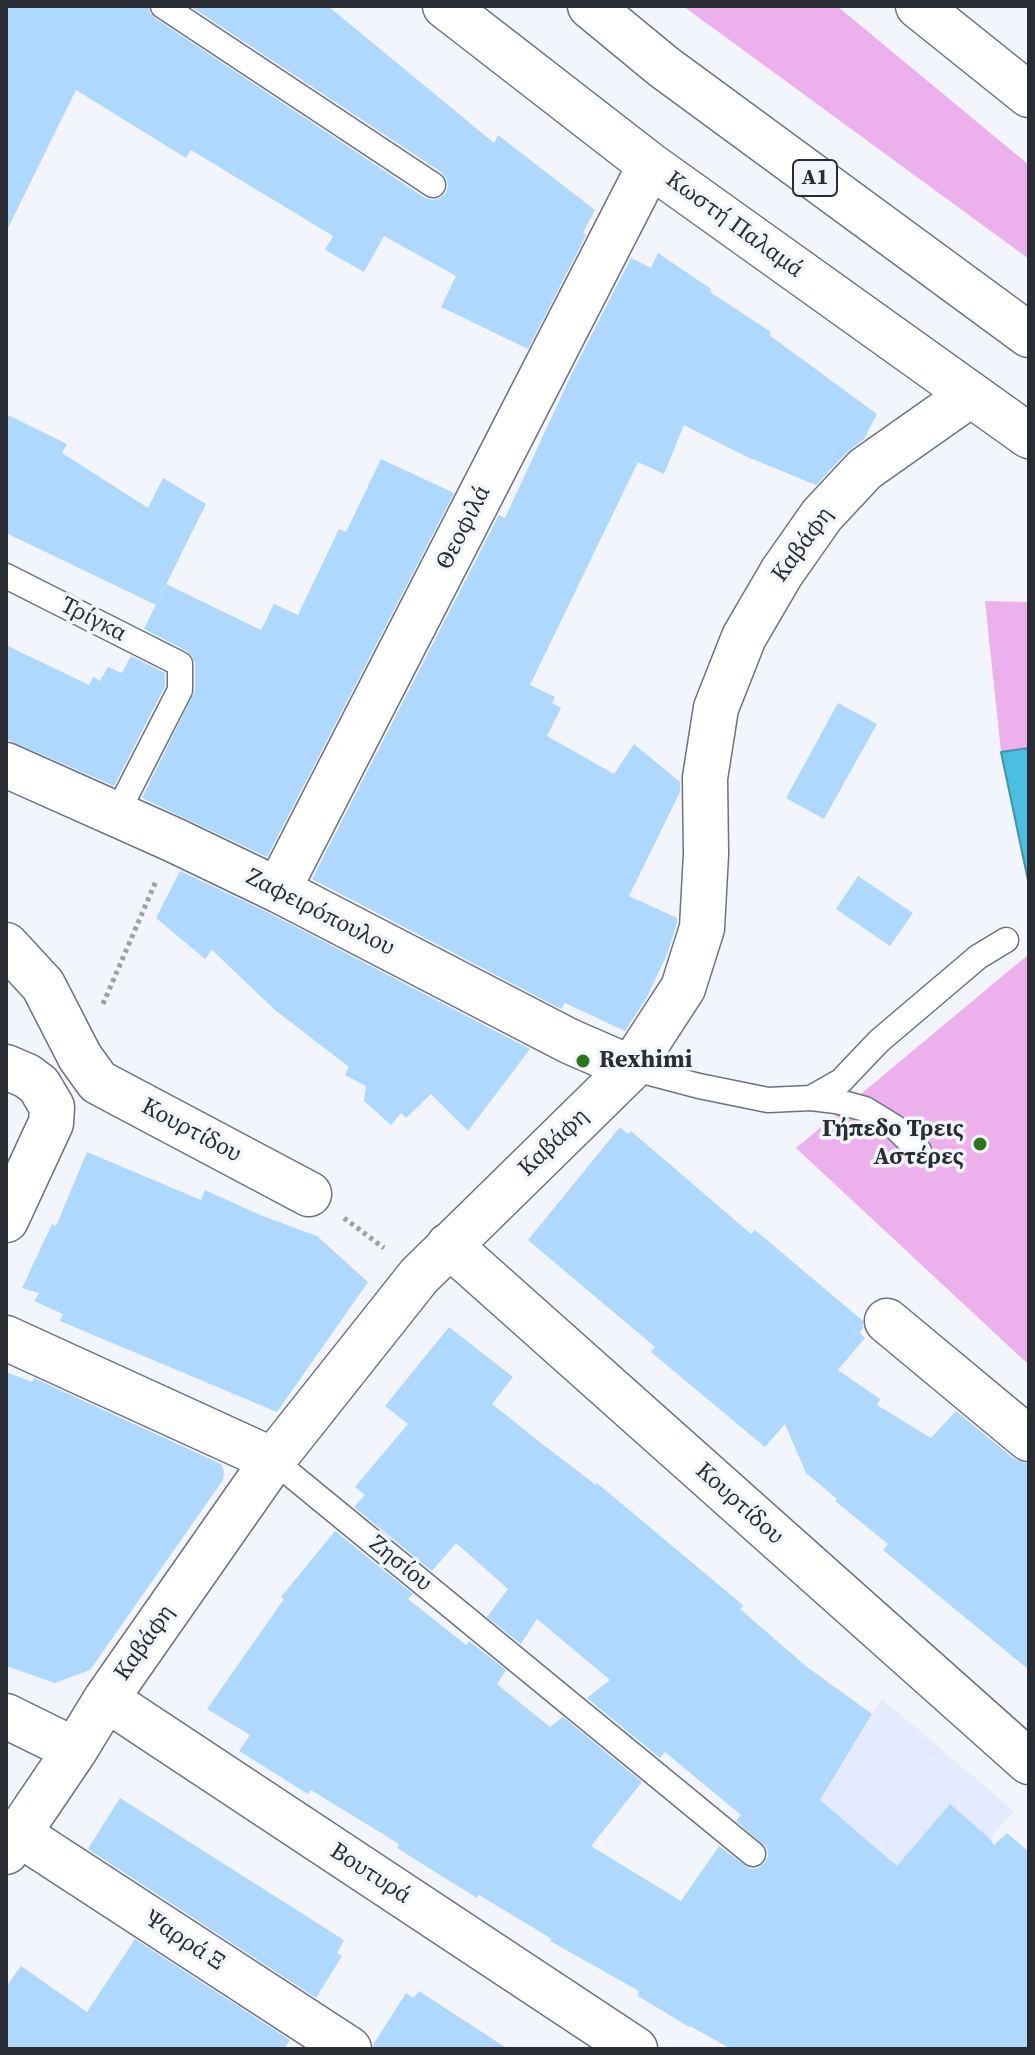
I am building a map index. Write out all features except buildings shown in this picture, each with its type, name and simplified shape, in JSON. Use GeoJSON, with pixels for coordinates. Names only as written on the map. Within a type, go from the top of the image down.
{"type":"FeatureCollection","features":[{"type":"Feature","properties":{"kind":"main road","name":"Κωστή Παλαμά"},"geometry":{"type":"LineString","coordinates":[[445,6],[650,165],[1029,436]]}},
{"type":"Feature","properties":{"kind":"main road","name":"Α1"},"geometry":{"type":"LineString","coordinates":[[590,6],[664,67],[1029,335]]}},
{"type":"Feature","properties":{"kind":"main road"},"geometry":{"type":"LineString","coordinates":[[918,6],[1029,95]]}},
{"type":"Feature","properties":{"kind":"main road","name":"Θεοφιλά"},"geometry":{"type":"LineString","coordinates":[[278,890],[650,165]]}},
{"type":"Feature","properties":{"kind":"main road","name":"Καβάφη"},"geometry":{"type":"LineString","coordinates":[[13,1843],[106,1699],[273,1460],[419,1276],[631,1068],[683,988],[702,928],[706,854],[705,778],[716,708],[744,637],[782,572],[833,503],[865,469],[970,395]]}},
{"type":"Feature","properties":{"kind":"main road","name":"Ζαφειρόπουλου"},"geometry":{"type":"LineString","coordinates":[[6,765],[278,890],[569,1041],[631,1068]]}},
{"type":"Feature","properties":{"kind":"main road","name":"Κουρτίδου"},"geometry":{"type":"LineString","coordinates":[[8,947],[43,985],[80,1057],[98,1082],[309,1194]]}},
{"type":"Feature","properties":{"kind":"main road"},"geometry":{"type":"LineString","coordinates":[[6,1067],[39,1085],[52,1107],[51,1123],[6,1220]]}},
{"type":"Feature","properties":{"kind":"main road","name":"Κουρτίδου"},"geometry":{"type":"LineString","coordinates":[[449,1245],[1029,1762]]}},
{"type":"Feature","properties":{"kind":"main road"},"geometry":{"type":"LineString","coordinates":[[887,1321],[1029,1439]]}},
{"type":"Feature","properties":{"kind":"main road","name":"Ζησίου"},"geometry":{"type":"LineString","coordinates":[[6,1338],[273,1460]]}},
{"type":"Feature","properties":{"kind":"main road","name":"Βουτυρά"},"geometry":{"type":"LineString","coordinates":[[106,1699],[635,2049]]}},
{"type":"Feature","properties":{"kind":"main road"},"geometry":{"type":"LineString","coordinates":[[6,1716],[75,1750]]}},
{"type":"Feature","properties":{"kind":"main road","name":"Ψαρρά Ξ"},"geometry":{"type":"LineString","coordinates":[[13,1843],[349,2049]]}},
{"type":"Feature","properties":{"kind":"lane"},"geometry":{"type":"LineString","coordinates":[[163,6],[433,185]]}},
{"type":"Feature","properties":{"kind":"lane","name":"Τρίγκα"},"geometry":{"type":"LineString","coordinates":[[6,576],[180,664],[180,690],[116,815]]}},
{"type":"Feature","properties":{"kind":"lane"},"geometry":{"type":"LineString","coordinates":[[811,1098],[841,1081],[890,1032],[978,957],[1006,940]]}},
{"type":"Feature","properties":{"kind":"lane"},"geometry":{"type":"LineString","coordinates":[[631,1068],[768,1100],[811,1098],[865,1109],[896,1128],[919,1151]]}},
{"type":"Feature","properties":{"kind":"lane","name":"Ζησίου"},"geometry":{"type":"LineString","coordinates":[[273,1460],[753,1854]]}},
{"type":"Feature","properties":{"kind":"path"},"geometry":{"type":"LineString","coordinates":[[80,1057],[174,840]]}},
{"type":"Feature","properties":{"kind":"path"},"geometry":{"type":"LineString","coordinates":[[309,1194],[359,1228],[419,1276]]}},
{"type":"Feature","properties":{"kind":"shaded area"},"geometry":{"type":"Polygon","coordinates":[[[683,6],[837,6],[1029,165],[1029,259],[683,6]]]}},
{"type":"Feature","properties":{"kind":"shaded area"},"geometry":{"type":"Polygon","coordinates":[[[985,601],[1029,602],[1029,748],[1001,752],[985,601]]]}},
{"type":"Feature","properties":{"kind":"shaded area"},"geometry":{"type":"Polygon","coordinates":[[[1029,954],[1029,1365],[796,1148],[1029,954]]]}},
{"type":"Feature","properties":{"kind":"shaded area"},"geometry":{"type":"Polygon","coordinates":[[[882,1699],[1014,1811],[880,1967],[761,1866],[823,1795],[882,1699]]]}},
{"type":"Feature","properties":{"kind":"water"},"geometry":{"type":"Polygon","coordinates":[[[1029,748],[1029,885],[1001,752],[1029,748]]]}},
{"type":"Feature","properties":{"kind":"place","name":"Rexhimi"},"geometry":{"type":"Point","coordinates":[583,1061]}},
{"type":"Feature","properties":{"kind":"place","name":"Γήπεδο Τρεις Αστέρες"},"geometry":{"type":"Point","coordinates":[980,1144]}}]}
